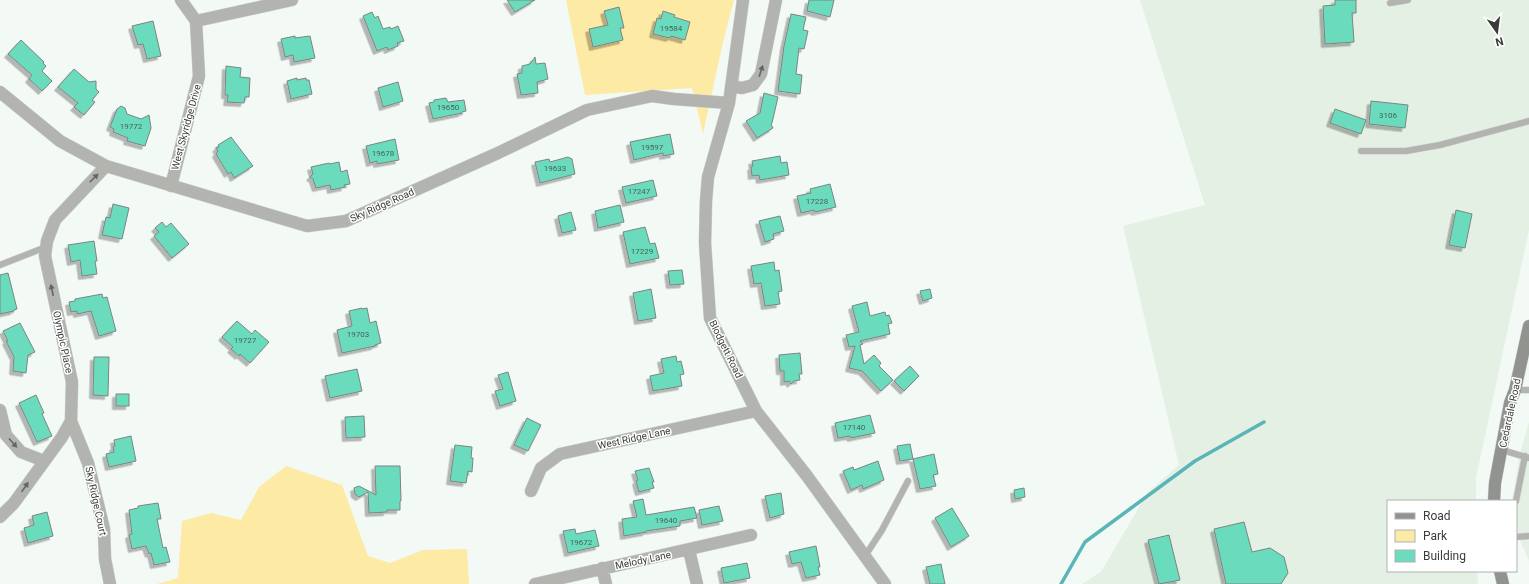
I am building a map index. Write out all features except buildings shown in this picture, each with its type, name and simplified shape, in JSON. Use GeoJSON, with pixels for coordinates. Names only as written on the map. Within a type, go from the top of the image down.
{"type":"FeatureCollection","features":[{"type":"Feature","properties":{"kind":"street"},"geometry":{"type":"LineString","coordinates":[[181,0],[196,21],[292,0]]}},
{"type":"Feature","properties":{"kind":"street","name":"Blodgett Road"},"geometry":{"type":"LineString","coordinates":[[743,0],[729,103],[708,177],[705,243],[710,318],[756,411],[807,476],[885,584]]}},
{"type":"Feature","properties":{"kind":"street"},"geometry":{"type":"LineString","coordinates":[[731,86],[742,88],[753,85],[761,74],[776,0]]}},
{"type":"Feature","properties":{"kind":"street","name":"West Skyridge Drive"},"geometry":{"type":"LineString","coordinates":[[171,186],[199,76],[196,21]]}},
{"type":"Feature","properties":{"kind":"street","name":"Sky Ridge Road"},"geometry":{"type":"LineString","coordinates":[[0,92],[60,141],[106,166],[307,226],[346,221],[498,153],[587,110],[652,96],[729,103]]}},
{"type":"Feature","properties":{"kind":"street","name":"Olympic Place"},"geometry":{"type":"LineString","coordinates":[[0,517],[14,503],[62,437],[71,421],[72,382],[45,256],[46,247],[55,220],[106,166]]}},
{"type":"Feature","properties":{"kind":"street","name":"Cedardale Road"},"geometry":{"type":"LineString","coordinates":[[1494,500],[1495,483],[1510,403],[1515,390],[1529,326]]}},
{"type":"Feature","properties":{"kind":"street"},"geometry":{"type":"LineString","coordinates":[[0,410],[6,435],[21,452],[44,461]]}},
{"type":"Feature","properties":{"kind":"street","name":"West Ridge Lane"},"geometry":{"type":"LineString","coordinates":[[530,492],[541,468],[560,454],[756,411]]}},
{"type":"Feature","properties":{"kind":"street","name":"Sky Ridge Court"},"geometry":{"type":"LineString","coordinates":[[71,421],[88,463],[104,529],[105,559],[110,584]]}},
{"type":"Feature","properties":{"kind":"street","name":"Melody Lane"},"geometry":{"type":"LineString","coordinates":[[535,584],[751,535]]}},
{"type":"Feature","properties":{"kind":"street"},"geometry":{"type":"LineString","coordinates":[[689,550],[696,584]]}},
{"type":"Feature","properties":{"kind":"street"},"geometry":{"type":"LineString","coordinates":[[602,568],[606,584]]}},
{"type":"Feature","properties":{"kind":"street"},"geometry":{"type":"LineString","coordinates":[[1494,572],[1495,584]]}},
{"type":"Feature","properties":{"kind":"street"},"geometry":{"type":"LineString","coordinates":[[1500,572],[1503,584]]}},
{"type":"Feature","properties":{"kind":"lane"},"geometry":{"type":"LineString","coordinates":[[1390,3],[1408,0]]}},
{"type":"Feature","properties":{"kind":"lane"},"geometry":{"type":"LineString","coordinates":[[1361,151],[1406,151],[1433,146],[1529,121]]}},
{"type":"Feature","properties":{"kind":"lane"},"geometry":{"type":"LineString","coordinates":[[0,265],[46,247]]}},
{"type":"Feature","properties":{"kind":"lane"},"geometry":{"type":"LineString","coordinates":[[1515,390],[1529,390]]}},
{"type":"Feature","properties":{"kind":"lane"},"geometry":{"type":"LineString","coordinates":[[1502,450],[1527,457],[1516,500]]}},
{"type":"Feature","properties":{"kind":"lane"},"geometry":{"type":"LineString","coordinates":[[865,556],[882,530],[908,481]]}},
{"type":"Feature","properties":{"kind":"lane"},"geometry":{"type":"LineString","coordinates":[[1517,537],[1529,536]]}},
{"type":"Feature","properties":{"kind":"shaded area"},"geometry":{"type":"Polygon","coordinates":[[[1140,0],[1529,0],[1529,230],[1476,478],[1476,500],[1387,500],[1387,572],[1477,572],[1478,584],[1082,584],[1101,572],[1148,492],[1179,465],[1123,226],[1205,205],[1140,0]]]}},
{"type":"Feature","properties":{"kind":"shaded area"},"geometry":{"type":"Polygon","coordinates":[[[1529,422],[1529,561],[1517,533],[1517,500],[1512,500],[1520,453],[1529,422]]]}},
{"type":"Feature","properties":{"kind":"green space"},"geometry":{"type":"Polygon","coordinates":[[[566,0],[734,0],[723,42],[703,134],[692,88],[585,95],[566,0]]]}},
{"type":"Feature","properties":{"kind":"green space"},"geometry":{"type":"Polygon","coordinates":[[[286,466],[342,485],[368,556],[390,563],[423,550],[467,549],[469,584],[157,584],[178,578],[182,521],[211,513],[241,520],[259,487],[286,466]]]}},
{"type":"Feature","properties":{"kind":"waterway"},"geometry":{"type":"LineString","coordinates":[[1061,584],[1085,542],[1195,461],[1264,422]]}}]}
